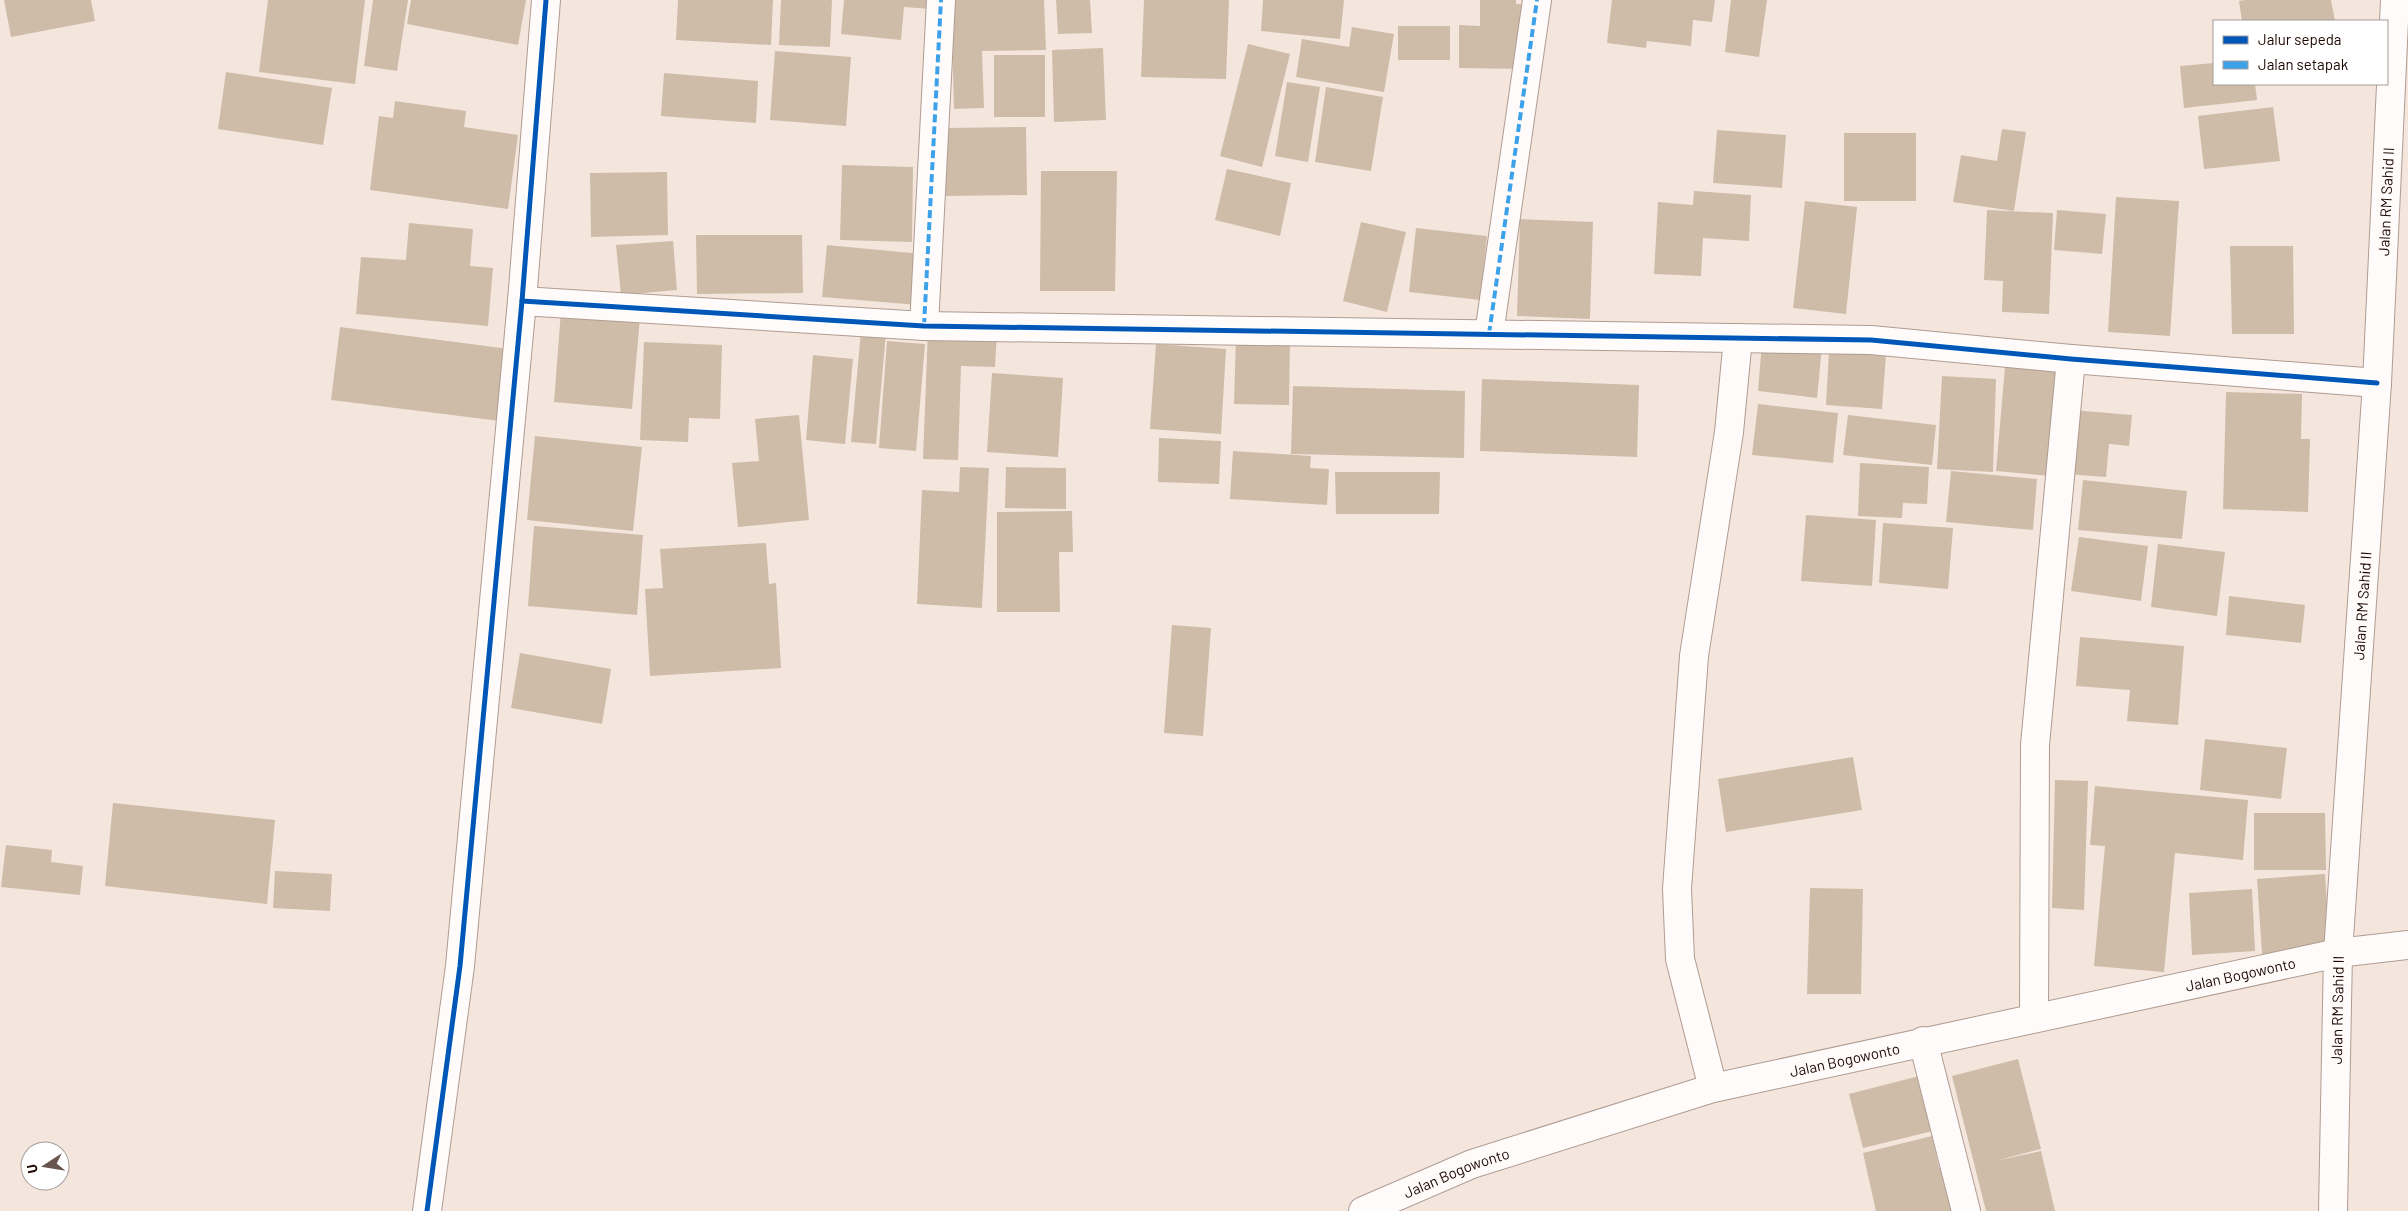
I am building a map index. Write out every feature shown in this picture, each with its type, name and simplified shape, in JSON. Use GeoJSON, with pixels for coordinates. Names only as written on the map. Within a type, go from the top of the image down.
{"type":"FeatureCollection","features":[{"type":"Feature","properties":{"kind":"street"},"geometry":{"type":"LineString","coordinates":[[427,1211],[460,966],[522,301],[546,0]]}},
{"type":"Feature","properties":{"kind":"street"},"geometry":{"type":"LineString","coordinates":[[924,326],[941,0]]}},
{"type":"Feature","properties":{"kind":"street"},"geometry":{"type":"LineString","coordinates":[[1489,334],[1537,0]]}},
{"type":"Feature","properties":{"kind":"street","name":"Jalan RM Sahid II"},"geometry":{"type":"LineString","coordinates":[[2333,1211],[2338,953],[2377,383],[2394,0]]}},
{"type":"Feature","properties":{"kind":"street"},"geometry":{"type":"LineString","coordinates":[[522,301],[924,326],[1872,340],[2071,359],[2377,383]]}},
{"type":"Feature","properties":{"kind":"street"},"geometry":{"type":"LineString","coordinates":[[1713,1088],[1680,959],[1677,889],[1694,656],[1729,432],[1738,338]]}},
{"type":"Feature","properties":{"kind":"street"},"geometry":{"type":"LineString","coordinates":[[2034,1018],[2035,745],[2071,359]]}},
{"type":"Feature","properties":{"kind":"street","name":"Jalan Bogowonto"},"geometry":{"type":"LineString","coordinates":[[1363,1211],[1472,1164],[1713,1088],[1923,1041],[2338,953],[2408,945]]}},
{"type":"Feature","properties":{"kind":"street"},"geometry":{"type":"LineString","coordinates":[[1923,1041],[1966,1211]]}},
{"type":"Feature","properties":{"kind":"building"},"geometry":{"type":"Polygon","coordinates":[[[4,0],[91,0],[95,21],[11,37],[4,0]]]}},
{"type":"Feature","properties":{"kind":"building"},"geometry":{"type":"Polygon","coordinates":[[[268,0],[365,0],[355,84],[259,72],[268,0]]]}},
{"type":"Feature","properties":{"kind":"building"},"geometry":{"type":"Polygon","coordinates":[[[373,0],[408,0],[397,71],[364,66],[373,0]]]}},
{"type":"Feature","properties":{"kind":"building"},"geometry":{"type":"Polygon","coordinates":[[[411,0],[526,0],[518,45],[407,24],[411,0]]]}},
{"type":"Feature","properties":{"kind":"building"},"geometry":{"type":"Polygon","coordinates":[[[678,0],[773,0],[771,45],[676,40],[678,0]]]}},
{"type":"Feature","properties":{"kind":"building"},"geometry":{"type":"Polygon","coordinates":[[[781,0],[832,0],[830,47],[779,45],[781,0]]]}},
{"type":"Feature","properties":{"kind":"building"},"geometry":{"type":"Polygon","coordinates":[[[844,0],[932,0],[931,9],[904,7],[901,40],[841,34],[844,0]]]}},
{"type":"Feature","properties":{"kind":"building"},"geometry":{"type":"Polygon","coordinates":[[[951,0],[1044,0],[1046,50],[982,51],[984,108],[954,109],[951,0]]]}},
{"type":"Feature","properties":{"kind":"building"},"geometry":{"type":"Polygon","coordinates":[[[1056,0],[1090,0],[1092,33],[1058,34],[1056,0]]]}},
{"type":"Feature","properties":{"kind":"building"},"geometry":{"type":"Polygon","coordinates":[[[1144,0],[1229,0],[1226,79],[1141,77],[1144,0]]]}},
{"type":"Feature","properties":{"kind":"building"},"geometry":{"type":"Polygon","coordinates":[[[1263,0],[1344,0],[1340,39],[1261,31],[1263,0]]]}},
{"type":"Feature","properties":{"kind":"building"},"geometry":{"type":"Polygon","coordinates":[[[1480,0],[1516,0],[1516,4],[1530,5],[1521,69],[1459,68],[1459,25],[1480,26],[1480,0]]]}},
{"type":"Feature","properties":{"kind":"building"},"geometry":{"type":"Polygon","coordinates":[[[1612,0],[1715,0],[1712,22],[1693,20],[1691,46],[1647,41],[1646,48],[1607,43],[1612,0]]]}},
{"type":"Feature","properties":{"kind":"building"},"geometry":{"type":"Polygon","coordinates":[[[1731,0],[1767,0],[1759,57],[1725,52],[1731,0]]]}},
{"type":"Feature","properties":{"kind":"building"},"geometry":{"type":"Polygon","coordinates":[[[2331,0],[2335,20],[2242,20],[2239,1],[2331,0]]]}},
{"type":"Feature","properties":{"kind":"building"},"geometry":{"type":"Polygon","coordinates":[[[1398,26],[1450,26],[1450,60],[1398,60],[1398,26]]]}},
{"type":"Feature","properties":{"kind":"building"},"geometry":{"type":"Polygon","coordinates":[[[1352,27],[1394,34],[1384,92],[1296,77],[1302,39],[1349,47],[1352,27]]]}},
{"type":"Feature","properties":{"kind":"building"},"geometry":{"type":"Polygon","coordinates":[[[1248,44],[1290,54],[1262,167],[1220,156],[1248,44]]]}},
{"type":"Feature","properties":{"kind":"building"},"geometry":{"type":"Polygon","coordinates":[[[1103,48],[1106,120],[1054,122],[1052,50],[1103,48]]]}},
{"type":"Feature","properties":{"kind":"building"},"geometry":{"type":"Polygon","coordinates":[[[775,51],[851,57],[846,126],[770,120],[775,51]]]}},
{"type":"Feature","properties":{"kind":"building"},"geometry":{"type":"Polygon","coordinates":[[[994,55],[1045,55],[1045,117],[994,117],[994,55]]]}},
{"type":"Feature","properties":{"kind":"building"},"geometry":{"type":"Polygon","coordinates":[[[2213,63],[2213,85],[2255,85],[2257,100],[2184,108],[2180,66],[2213,63]]]}},
{"type":"Feature","properties":{"kind":"building"},"geometry":{"type":"Polygon","coordinates":[[[226,72],[332,88],[323,145],[218,129],[226,72]]]}},
{"type":"Feature","properties":{"kind":"building"},"geometry":{"type":"Polygon","coordinates":[[[664,73],[758,81],[756,123],[661,116],[664,73]]]}},
{"type":"Feature","properties":{"kind":"building"},"geometry":{"type":"Polygon","coordinates":[[[1287,82],[1320,87],[1308,162],[1275,156],[1287,82]]]}},
{"type":"Feature","properties":{"kind":"building"},"geometry":{"type":"Polygon","coordinates":[[[1326,87],[1383,97],[1371,171],[1315,162],[1326,87]]]}},
{"type":"Feature","properties":{"kind":"building"},"geometry":{"type":"Polygon","coordinates":[[[395,101],[466,111],[464,127],[518,135],[508,209],[370,190],[379,116],[393,118],[395,101]]]}},
{"type":"Feature","properties":{"kind":"building"},"geometry":{"type":"Polygon","coordinates":[[[2273,107],[2280,161],[2204,169],[2198,116],[2273,107]]]}},
{"type":"Feature","properties":{"kind":"building"},"geometry":{"type":"Polygon","coordinates":[[[1026,127],[1027,195],[946,196],[945,128],[1026,127]]]}},
{"type":"Feature","properties":{"kind":"building"},"geometry":{"type":"Polygon","coordinates":[[[2002,129],[2026,132],[2014,211],[1953,202],[1961,155],[1997,161],[2002,129]]]}},
{"type":"Feature","properties":{"kind":"building"},"geometry":{"type":"Polygon","coordinates":[[[1717,130],[1786,135],[1782,188],[1713,183],[1717,130]]]}},
{"type":"Feature","properties":{"kind":"building"},"geometry":{"type":"Polygon","coordinates":[[[1844,133],[1916,133],[1916,201],[1844,201],[1844,133]]]}},
{"type":"Feature","properties":{"kind":"building"},"geometry":{"type":"Polygon","coordinates":[[[842,165],[913,167],[912,242],[840,240],[842,165]]]}},
{"type":"Feature","properties":{"kind":"building"},"geometry":{"type":"Polygon","coordinates":[[[1227,169],[1291,183],[1280,236],[1215,220],[1227,169]]]}},
{"type":"Feature","properties":{"kind":"building"},"geometry":{"type":"Polygon","coordinates":[[[1041,171],[1117,171],[1115,291],[1040,291],[1041,171]]]}},
{"type":"Feature","properties":{"kind":"building"},"geometry":{"type":"Polygon","coordinates":[[[667,172],[668,235],[591,237],[590,173],[667,172]]]}},
{"type":"Feature","properties":{"kind":"building"},"geometry":{"type":"Polygon","coordinates":[[[1694,191],[1751,195],[1749,241],[1703,238],[1701,276],[1654,274],[1658,202],[1693,205],[1694,191]]]}},
{"type":"Feature","properties":{"kind":"building"},"geometry":{"type":"Polygon","coordinates":[[[2116,197],[2179,201],[2170,336],[2108,332],[2116,197]]]}},
{"type":"Feature","properties":{"kind":"building"},"geometry":{"type":"Polygon","coordinates":[[[1805,201],[1857,207],[1846,314],[1793,308],[1805,201]]]}},
{"type":"Feature","properties":{"kind":"building"},"geometry":{"type":"Polygon","coordinates":[[[1987,210],[2053,213],[2049,314],[2002,312],[2003,281],[1984,280],[1987,210]]]}},
{"type":"Feature","properties":{"kind":"building"},"geometry":{"type":"Polygon","coordinates":[[[2057,210],[2106,214],[2102,254],[2054,250],[2057,210]]]}},
{"type":"Feature","properties":{"kind":"building"},"geometry":{"type":"Polygon","coordinates":[[[1520,219],[1593,222],[1590,319],[1517,316],[1520,219]]]}},
{"type":"Feature","properties":{"kind":"building"},"geometry":{"type":"Polygon","coordinates":[[[1361,222],[1406,232],[1387,312],[1343,301],[1361,222]]]}},
{"type":"Feature","properties":{"kind":"building"},"geometry":{"type":"Polygon","coordinates":[[[409,223],[473,229],[470,266],[493,268],[488,326],[356,314],[361,257],[406,260],[409,223]]]}},
{"type":"Feature","properties":{"kind":"building"},"geometry":{"type":"Polygon","coordinates":[[[1416,228],[1487,236],[1480,300],[1409,292],[1416,228]]]}},
{"type":"Feature","properties":{"kind":"building"},"geometry":{"type":"Polygon","coordinates":[[[696,235],[802,235],[803,293],[697,294],[696,235]]]}},
{"type":"Feature","properties":{"kind":"building"},"geometry":{"type":"Polygon","coordinates":[[[673,241],[677,290],[621,295],[616,245],[673,241]]]}},
{"type":"Feature","properties":{"kind":"building"},"geometry":{"type":"Polygon","coordinates":[[[827,245],[922,254],[918,305],[822,297],[827,245]]]}},
{"type":"Feature","properties":{"kind":"building"},"geometry":{"type":"Polygon","coordinates":[[[2230,246],[2293,246],[2294,334],[2232,334],[2230,246]]]}},
{"type":"Feature","properties":{"kind":"building"},"geometry":{"type":"Polygon","coordinates":[[[561,311],[640,317],[632,409],[554,402],[561,311]]]}},
{"type":"Feature","properties":{"kind":"building"},"geometry":{"type":"Polygon","coordinates":[[[340,327],[509,349],[500,421],[331,400],[340,327]]]}},
{"type":"Feature","properties":{"kind":"building"},"geometry":{"type":"Polygon","coordinates":[[[928,329],[997,332],[995,367],[961,366],[958,460],[923,459],[928,329]]]}},
{"type":"Feature","properties":{"kind":"building"},"geometry":{"type":"Polygon","coordinates":[[[861,331],[886,333],[876,444],[851,442],[861,331]]]}},
{"type":"Feature","properties":{"kind":"building"},"geometry":{"type":"Polygon","coordinates":[[[1236,336],[1290,338],[1289,405],[1234,404],[1236,336]]]}},
{"type":"Feature","properties":{"kind":"building"},"geometry":{"type":"Polygon","coordinates":[[[887,341],[925,344],[916,451],[879,448],[887,341]]]}},
{"type":"Feature","properties":{"kind":"building"},"geometry":{"type":"Polygon","coordinates":[[[644,342],[722,345],[720,419],[689,418],[688,442],[640,440],[644,342]]]}},
{"type":"Feature","properties":{"kind":"building"},"geometry":{"type":"Polygon","coordinates":[[[1762,342],[1822,347],[1817,398],[1758,391],[1762,342]]]}},
{"type":"Feature","properties":{"kind":"building"},"geometry":{"type":"Polygon","coordinates":[[[1156,344],[1226,349],[1221,434],[1150,429],[1156,344]]]}},
{"type":"Feature","properties":{"kind":"building"},"geometry":{"type":"Polygon","coordinates":[[[1829,350],[1886,354],[1882,409],[1826,405],[1829,350]]]}},
{"type":"Feature","properties":{"kind":"building"},"geometry":{"type":"Polygon","coordinates":[[[813,355],[853,359],[845,444],[806,440],[813,355]]]}},
{"type":"Feature","properties":{"kind":"building"},"geometry":{"type":"Polygon","coordinates":[[[2005,367],[2060,372],[2050,476],[1996,471],[2005,367]]]}},
{"type":"Feature","properties":{"kind":"building"},"geometry":{"type":"Polygon","coordinates":[[[992,373],[1063,378],[1058,457],[987,452],[992,373]]]}},
{"type":"Feature","properties":{"kind":"building"},"geometry":{"type":"Polygon","coordinates":[[[1942,376],[1996,379],[1993,472],[1937,469],[1942,376]]]}},
{"type":"Feature","properties":{"kind":"building"},"geometry":{"type":"Polygon","coordinates":[[[1482,379],[1639,385],[1637,457],[1480,451],[1482,379]]]}},
{"type":"Feature","properties":{"kind":"building"},"geometry":{"type":"Polygon","coordinates":[[[1293,386],[1465,391],[1464,458],[1291,454],[1293,386]]]}},
{"type":"Feature","properties":{"kind":"building"},"geometry":{"type":"Polygon","coordinates":[[[2226,392],[2302,394],[2301,439],[2310,439],[2308,512],[2223,509],[2226,392]]]}},
{"type":"Feature","properties":{"kind":"building"},"geometry":{"type":"Polygon","coordinates":[[[1758,404],[1838,413],[1833,463],[1752,455],[1758,404]]]}},
{"type":"Feature","properties":{"kind":"building"},"geometry":{"type":"Polygon","coordinates":[[[2073,410],[2132,415],[2129,446],[2109,444],[2106,477],[2067,474],[2073,410]]]}},
{"type":"Feature","properties":{"kind":"building"},"geometry":{"type":"Polygon","coordinates":[[[799,415],[809,520],[738,527],[732,463],[759,461],[755,419],[799,415]]]}},
{"type":"Feature","properties":{"kind":"building"},"geometry":{"type":"Polygon","coordinates":[[[1848,415],[1936,425],[1932,465],[1843,455],[1848,415]]]}},
{"type":"Feature","properties":{"kind":"building"},"geometry":{"type":"Polygon","coordinates":[[[535,436],[642,447],[633,531],[527,520],[535,436]]]}},
{"type":"Feature","properties":{"kind":"building"},"geometry":{"type":"Polygon","coordinates":[[[1159,438],[1221,441],[1219,484],[1158,482],[1159,438]]]}},
{"type":"Feature","properties":{"kind":"building"},"geometry":{"type":"Polygon","coordinates":[[[1233,451],[1311,456],[1310,468],[1329,469],[1327,505],[1230,499],[1233,451]]]}},
{"type":"Feature","properties":{"kind":"building"},"geometry":{"type":"Polygon","coordinates":[[[1860,463],[1929,467],[1927,504],[1903,503],[1902,518],[1858,516],[1860,463]]]}},
{"type":"Feature","properties":{"kind":"building"},"geometry":{"type":"Polygon","coordinates":[[[960,467],[989,468],[982,608],[917,604],[922,490],[959,492],[960,467]]]}},
{"type":"Feature","properties":{"kind":"building"},"geometry":{"type":"Polygon","coordinates":[[[1006,467],[1066,468],[1066,509],[1005,508],[1006,467]]]}},
{"type":"Feature","properties":{"kind":"building"},"geometry":{"type":"Polygon","coordinates":[[[1951,471],[2037,479],[2033,530],[1946,522],[1951,471]]]}},
{"type":"Feature","properties":{"kind":"building"},"geometry":{"type":"Polygon","coordinates":[[[1335,472],[1440,472],[1439,514],[1336,514],[1335,472]]]}},
{"type":"Feature","properties":{"kind":"building"},"geometry":{"type":"Polygon","coordinates":[[[2083,480],[2187,491],[2182,539],[2078,530],[2083,480]]]}},
{"type":"Feature","properties":{"kind":"building"},"geometry":{"type":"Polygon","coordinates":[[[1072,511],[1073,552],[1059,552],[1060,612],[997,612],[997,512],[1072,511]]]}},
{"type":"Feature","properties":{"kind":"building"},"geometry":{"type":"Polygon","coordinates":[[[1806,515],[1876,520],[1872,586],[1801,581],[1806,515]]]}},
{"type":"Feature","properties":{"kind":"building"},"geometry":{"type":"Polygon","coordinates":[[[1883,523],[1953,528],[1948,589],[1879,583],[1883,523]]]}},
{"type":"Feature","properties":{"kind":"building"},"geometry":{"type":"Polygon","coordinates":[[[534,526],[643,535],[637,615],[528,606],[534,526]]]}},
{"type":"Feature","properties":{"kind":"building"},"geometry":{"type":"Polygon","coordinates":[[[2079,537],[2148,546],[2141,601],[2071,591],[2079,537]]]}},
{"type":"Feature","properties":{"kind":"building"},"geometry":{"type":"Polygon","coordinates":[[[766,543],[769,584],[776,583],[781,668],[650,676],[645,589],[663,588],[660,549],[766,543]]]}},
{"type":"Feature","properties":{"kind":"building"},"geometry":{"type":"Polygon","coordinates":[[[2158,544],[2225,552],[2217,616],[2151,607],[2158,544]]]}},
{"type":"Feature","properties":{"kind":"building"},"geometry":{"type":"Polygon","coordinates":[[[2229,596],[2305,605],[2301,643],[2226,635],[2229,596]]]}},
{"type":"Feature","properties":{"kind":"building"},"geometry":{"type":"Polygon","coordinates":[[[1172,625],[1211,628],[1203,736],[1164,733],[1172,625]]]}},
{"type":"Feature","properties":{"kind":"building"},"geometry":{"type":"Polygon","coordinates":[[[2080,637],[2184,646],[2178,725],[2127,721],[2130,690],[2076,686],[2080,637]]]}},
{"type":"Feature","properties":{"kind":"building"},"geometry":{"type":"Polygon","coordinates":[[[520,653],[611,669],[602,724],[511,708],[520,653]]]}},
{"type":"Feature","properties":{"kind":"building"},"geometry":{"type":"Polygon","coordinates":[[[2205,739],[2287,748],[2281,799],[2200,790],[2205,739]]]}},
{"type":"Feature","properties":{"kind":"building"},"geometry":{"type":"Polygon","coordinates":[[[1853,757],[1862,810],[1726,832],[1718,779],[1853,757]]]}},
{"type":"Feature","properties":{"kind":"building"},"geometry":{"type":"Polygon","coordinates":[[[2055,780],[2088,781],[2084,910],[2052,908],[2055,780]]]}},
{"type":"Feature","properties":{"kind":"building"},"geometry":{"type":"Polygon","coordinates":[[[2095,786],[2248,800],[2243,860],[2175,853],[2164,972],[2094,966],[2105,846],[2090,845],[2095,786]]]}},
{"type":"Feature","properties":{"kind":"building"},"geometry":{"type":"Polygon","coordinates":[[[113,803],[275,820],[267,904],[105,886],[113,803]]]}},
{"type":"Feature","properties":{"kind":"building"},"geometry":{"type":"Polygon","coordinates":[[[2254,813],[2325,813],[2326,870],[2254,870],[2254,813]]]}},
{"type":"Feature","properties":{"kind":"building"},"geometry":{"type":"Polygon","coordinates":[[[6,845],[52,850],[51,862],[83,866],[80,895],[1,887],[6,845]]]}},
{"type":"Feature","properties":{"kind":"building"},"geometry":{"type":"Polygon","coordinates":[[[275,871],[332,874],[330,911],[273,908],[275,871]]]}},
{"type":"Feature","properties":{"kind":"building"},"geometry":{"type":"Polygon","coordinates":[[[2325,874],[2330,950],[2262,954],[2257,879],[2325,874]]]}},
{"type":"Feature","properties":{"kind":"building"},"geometry":{"type":"Polygon","coordinates":[[[1810,888],[1863,889],[1861,994],[1807,994],[1810,888]]]}},
{"type":"Feature","properties":{"kind":"building"},"geometry":{"type":"Polygon","coordinates":[[[2252,889],[2255,951],[2192,955],[2189,893],[2252,889]]]}},
{"type":"Feature","properties":{"kind":"building"},"geometry":{"type":"Polygon","coordinates":[[[2018,1059],[2041,1149],[1995,1161],[2041,1151],[2055,1211],[1986,1211],[1952,1076],[2018,1059]]]}},
{"type":"Feature","properties":{"kind":"building"},"geometry":{"type":"Polygon","coordinates":[[[1923,1075],[1937,1130],[1863,1148],[1849,1094],[1923,1075]]]}},
{"type":"Feature","properties":{"kind":"building"},"geometry":{"type":"Polygon","coordinates":[[[1932,1136],[1939,1168],[1945,1167],[1955,1211],[1876,1211],[1863,1153],[1932,1136]]]}},
{"type":"Feature","properties":{"kind":"marked path"},"geometry":{"type":"LineString","coordinates":[[924,326],[941,0]]}},
{"type":"Feature","properties":{"kind":"marked path"},"geometry":{"type":"LineString","coordinates":[[1489,334],[1537,0]]}},
{"type":"Feature","properties":{"kind":"cycle path"},"geometry":{"type":"LineString","coordinates":[[427,1211],[460,966],[522,301],[546,0]]}},
{"type":"Feature","properties":{"kind":"cycle path"},"geometry":{"type":"LineString","coordinates":[[522,301],[924,326],[1871,340],[2071,359],[2377,383]]}}]}
